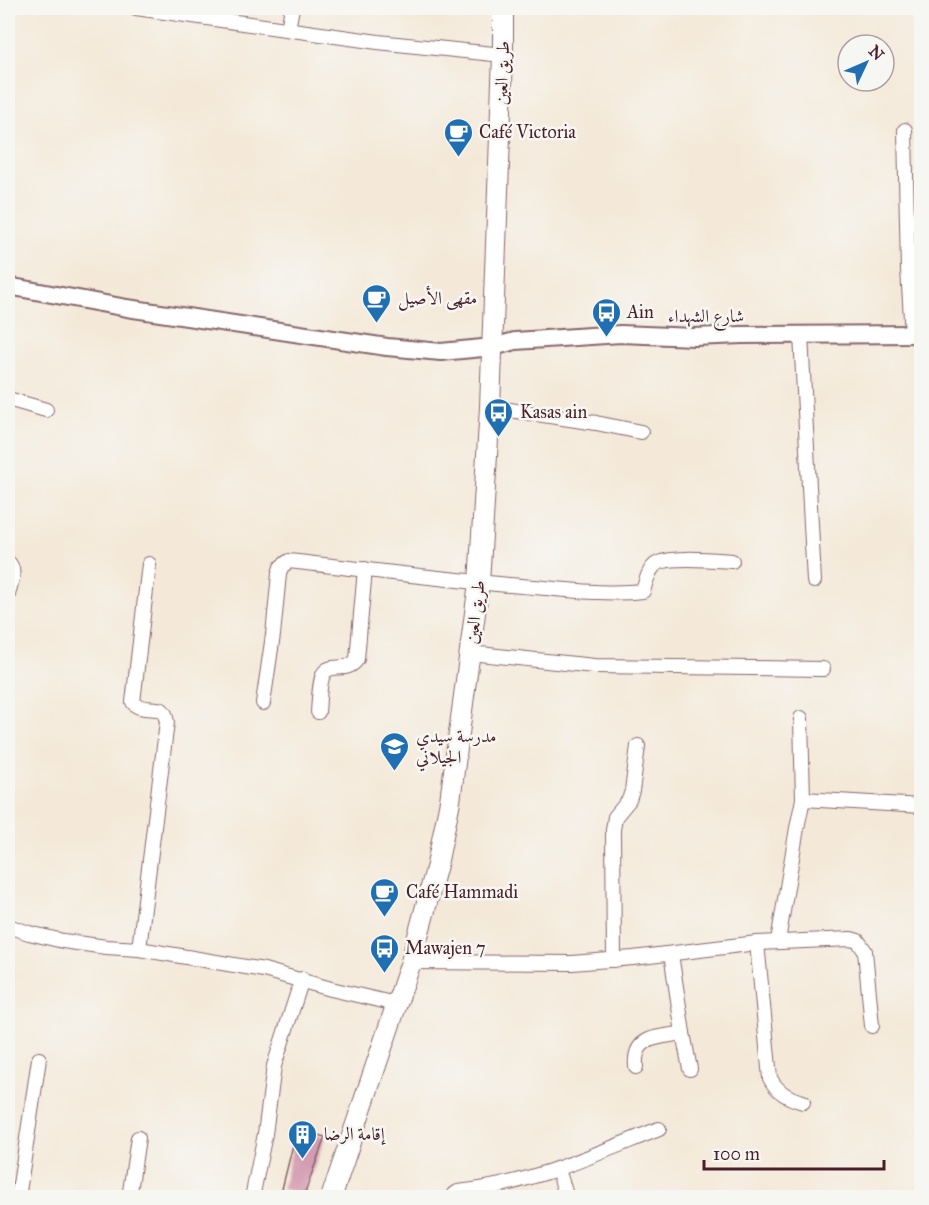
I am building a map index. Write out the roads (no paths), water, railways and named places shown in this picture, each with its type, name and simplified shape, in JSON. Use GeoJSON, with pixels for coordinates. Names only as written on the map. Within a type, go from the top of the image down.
{"type":"FeatureCollection","features":[{"type":"Feature","properties":{"kind":"main road","name":"طريق العين"},"geometry":{"type":"LineString","coordinates":[[331,1197],[411,962],[437,865],[450,801],[479,583],[493,347],[503,8]]}},
{"type":"Feature","properties":{"kind":"street"},"geometry":{"type":"LineString","coordinates":[[136,8],[378,42],[503,55]]}},
{"type":"Feature","properties":{"kind":"street"},"geometry":{"type":"LineString","coordinates":[[288,29],[292,8]]}},
{"type":"Feature","properties":{"kind":"street"},"geometry":{"type":"LineString","coordinates":[[904,130],[908,257],[917,334]]}},
{"type":"Feature","properties":{"kind":"street","name":"شارع الشهداء"},"geometry":{"type":"LineString","coordinates":[[8,286],[127,308],[387,347],[441,352],[493,347],[515,341],[621,334],[694,338],[742,335],[917,334]]}},
{"type":"Feature","properties":{"kind":"street"},"geometry":{"type":"LineString","coordinates":[[801,335],[814,581]]}},
{"type":"Feature","properties":{"kind":"street"},"geometry":{"type":"LineString","coordinates":[[8,399],[45,410]]}},
{"type":"Feature","properties":{"kind":"street"},"geometry":{"type":"LineString","coordinates":[[490,407],[641,432]]}},
{"type":"Feature","properties":{"kind":"street"},"geometry":{"type":"LineString","coordinates":[[263,703],[279,574],[281,567],[289,561],[479,583],[630,592],[643,591],[651,570],[662,561],[680,559],[732,561]]}},
{"type":"Feature","properties":{"kind":"street"},"geometry":{"type":"LineString","coordinates":[[8,561],[13,573],[8,595]]}},
{"type":"Feature","properties":{"kind":"street"},"geometry":{"type":"LineString","coordinates":[[139,949],[167,722],[162,710],[140,707],[133,702],[149,564]]}},
{"type":"Feature","properties":{"kind":"street"},"geometry":{"type":"LineString","coordinates":[[318,711],[322,677],[325,672],[329,668],[354,665],[357,659],[364,569]]}},
{"type":"Feature","properties":{"kind":"street"},"geometry":{"type":"LineString","coordinates":[[470,653],[594,666],[823,669]]}},
{"type":"Feature","properties":{"kind":"street"},"geometry":{"type":"LineString","coordinates":[[778,941],[803,799],[801,718]]}},
{"type":"Feature","properties":{"kind":"street"},"geometry":{"type":"LineString","coordinates":[[614,960],[612,846],[614,823],[615,817],[629,800],[632,791],[638,746]]}},
{"type":"Feature","properties":{"kind":"street"},"geometry":{"type":"LineString","coordinates":[[803,799],[921,806]]}},
{"type":"Feature","properties":{"kind":"street"},"geometry":{"type":"LineString","coordinates":[[8,926],[63,941],[139,949],[264,970],[396,1004]]}},
{"type":"Feature","properties":{"kind":"street"},"geometry":{"type":"LineString","coordinates":[[411,962],[560,964],[778,941],[851,939],[858,941],[865,951],[872,1026]]}},
{"type":"Feature","properties":{"kind":"street"},"geometry":{"type":"LineString","coordinates":[[757,943],[770,1078],[783,1094],[803,1102]]}},
{"type":"Feature","properties":{"kind":"street"},"geometry":{"type":"LineString","coordinates":[[671,954],[690,1069]]}},
{"type":"Feature","properties":{"kind":"street"},"geometry":{"type":"LineString","coordinates":[[252,1197],[265,1134],[274,1066],[302,980]]}},
{"type":"Feature","properties":{"kind":"street"},"geometry":{"type":"LineString","coordinates":[[636,1067],[637,1050],[645,1041],[683,1033]]}},
{"type":"Feature","properties":{"kind":"street"},"geometry":{"type":"LineString","coordinates":[[18,1197],[39,1059]]}},
{"type":"Feature","properties":{"kind":"street"},"geometry":{"type":"LineString","coordinates":[[453,1197],[458,1192],[493,1187],[558,1169],[659,1129]]}},
{"type":"Feature","properties":{"kind":"street"},"geometry":{"type":"LineString","coordinates":[[129,1197],[138,1138]]}},
{"type":"Feature","properties":{"kind":"street"},"geometry":{"type":"LineString","coordinates":[[558,1169],[567,1197]]}},
{"type":"Feature","properties":{"kind":"place","name":"Café Victoria"},"geometry":{"type":"Point","coordinates":[458,158]}},
{"type":"Feature","properties":{"kind":"place","name":"مقهى الأصيل"},"geometry":{"type":"Point","coordinates":[377,324]}},
{"type":"Feature","properties":{"kind":"place","name":"Ain"},"geometry":{"type":"Point","coordinates":[606,338]}},
{"type":"Feature","properties":{"kind":"place","name":"Kasas ain"},"geometry":{"type":"Point","coordinates":[499,438]}},
{"type":"Feature","properties":{"kind":"place","name":"مدرسة سيدي الجيلاني"},"geometry":{"type":"Point","coordinates":[395,772]}},
{"type":"Feature","properties":{"kind":"place","name":"Café Hammadi"},"geometry":{"type":"Point","coordinates":[385,918]}},
{"type":"Feature","properties":{"kind":"place","name":"Mawajen 7"},"geometry":{"type":"Point","coordinates":[384,974]}},
{"type":"Feature","properties":{"kind":"place","name":"إقامة الرضا"},"geometry":{"type":"Point","coordinates":[303,1160]}}]}
